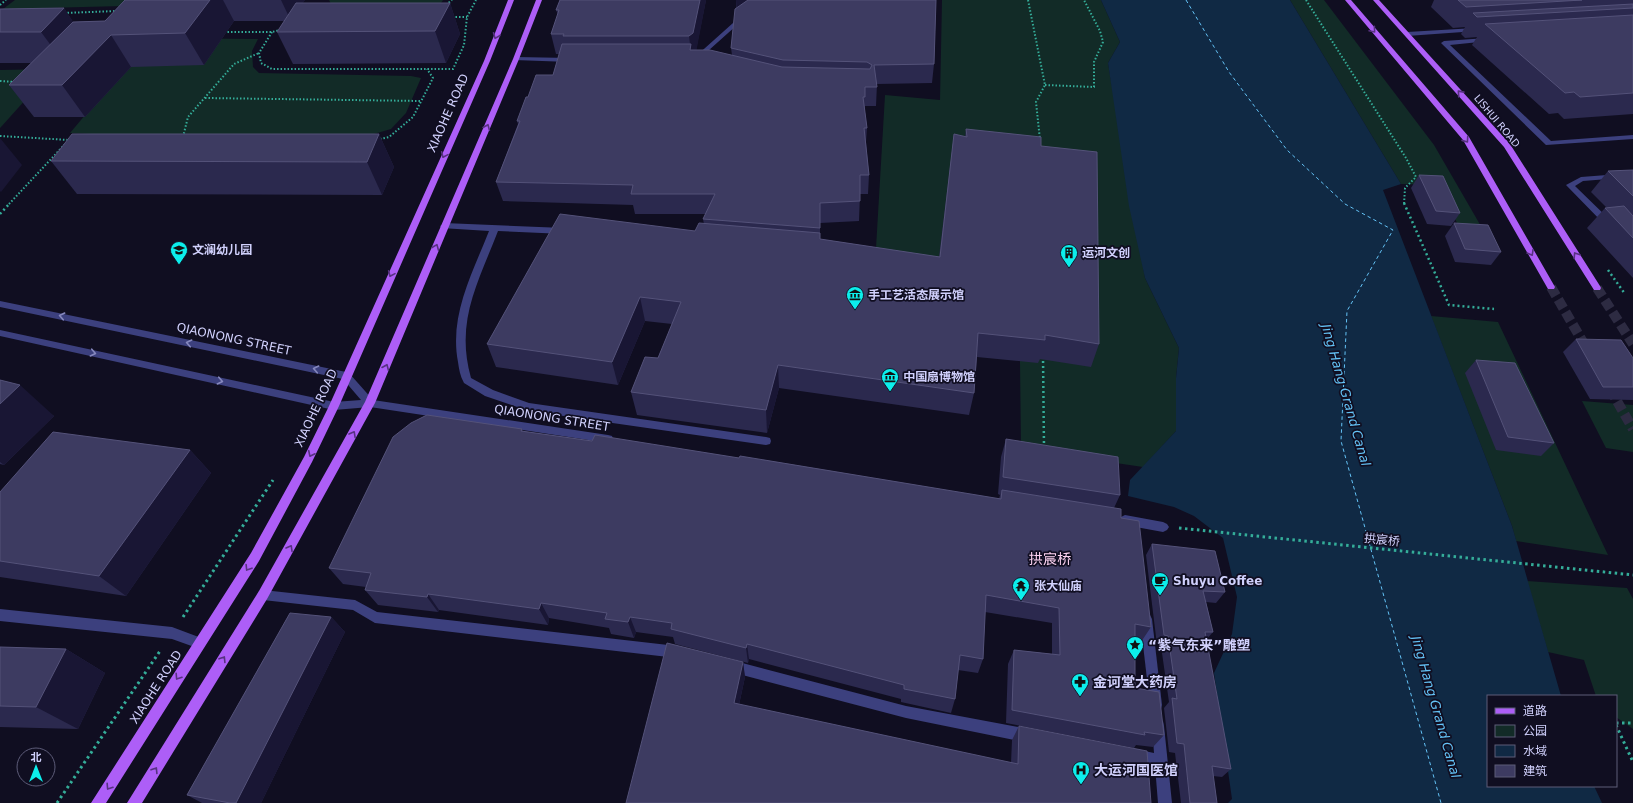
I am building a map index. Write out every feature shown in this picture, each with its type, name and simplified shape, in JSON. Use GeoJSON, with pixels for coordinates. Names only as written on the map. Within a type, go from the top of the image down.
{"type":"FeatureCollection","features":[{"type":"Feature","properties":{"kind":"main road","name":"XIAOHE ROAD"},"geometry":{"type":"LineString","coordinates":[[98,803],[255,557],[308,459],[334,406],[487,61],[511,0]]}},
{"type":"Feature","properties":{"kind":"main road"},"geometry":{"type":"LineString","coordinates":[[134,803],[263,595],[370,403],[516,59],[539,0]]}},
{"type":"Feature","properties":{"kind":"main road"},"geometry":{"type":"LineString","coordinates":[[1348,0],[1466,139],[1551,287]]}},
{"type":"Feature","properties":{"kind":"main road","name":"LISHUI ROAD"},"geometry":{"type":"LineString","coordinates":[[1376,0],[1507,146],[1597,288]]}},
{"type":"Feature","properties":{"kind":"street"},"geometry":{"type":"LineString","coordinates":[[705,62],[690,60],[710,48],[735,24],[752,13],[757,0]]}},
{"type":"Feature","properties":{"kind":"street"},"geometry":{"type":"LineString","coordinates":[[1407,34],[1486,29]]}},
{"type":"Feature","properties":{"kind":"street"},"geometry":{"type":"LineString","coordinates":[[1492,40],[1444,43],[1549,143],[1633,137]]}},
{"type":"Feature","properties":{"kind":"street"},"geometry":{"type":"LineString","coordinates":[[516,59],[578,60]]}},
{"type":"Feature","properties":{"kind":"street"},"geometry":{"type":"LineString","coordinates":[[1617,232],[1570,185],[1581,179],[1633,175]]}},
{"type":"Feature","properties":{"kind":"street"},"geometry":{"type":"LineString","coordinates":[[444,226],[570,231]]}},
{"type":"Feature","properties":{"kind":"street"},"geometry":{"type":"LineString","coordinates":[[495,227],[464,310],[460,336],[461,359],[467,380],[489,393],[529,407],[766,441]]}},
{"type":"Feature","properties":{"kind":"street","name":"QIAONONG STREET"},"geometry":{"type":"LineString","coordinates":[[0,304],[346,376]]}},
{"type":"Feature","properties":{"kind":"street"},"geometry":{"type":"LineString","coordinates":[[0,333],[334,406]]}},
{"type":"Feature","properties":{"kind":"street"},"geometry":{"type":"LineString","coordinates":[[346,376],[370,403]]}},
{"type":"Feature","properties":{"kind":"street","name":"QIAONONG STREET"},"geometry":{"type":"LineString","coordinates":[[334,406],[370,403],[621,441]]}},
{"type":"Feature","properties":{"kind":"street"},"geometry":{"type":"LineString","coordinates":[[1113,518],[1163,526]]}},
{"type":"Feature","properties":{"kind":"street"},"geometry":{"type":"LineString","coordinates":[[1135,522],[1137,537]]}},
{"type":"Feature","properties":{"kind":"street"},"geometry":{"type":"LineString","coordinates":[[263,595],[355,606],[374,617],[687,654]]}},
{"type":"Feature","properties":{"kind":"street"},"geometry":{"type":"LineString","coordinates":[[1145,607],[1162,761],[1165,803]]}},
{"type":"Feature","properties":{"kind":"street"},"geometry":{"type":"LineString","coordinates":[[0,616],[172,633],[200,643]]}},
{"type":"Feature","properties":{"kind":"street"},"geometry":{"type":"LineString","coordinates":[[717,662],[906,712],[1038,738]]}},
{"type":"Feature","properties":{"kind":"street"},"geometry":{"type":"LineString","coordinates":[[1123,754],[1162,761]]}},
{"type":"Feature","properties":{"kind":"path"},"geometry":{"type":"LineString","coordinates":[[0,5],[6,0]]}},
{"type":"Feature","properties":{"kind":"path"},"geometry":{"type":"LineString","coordinates":[[444,11],[446,5],[452,0]]}},
{"type":"Feature","properties":{"kind":"path"},"geometry":{"type":"LineString","coordinates":[[259,53],[261,63],[272,69],[453,69],[464,45],[467,17],[476,0]]}},
{"type":"Feature","properties":{"kind":"path"},"geometry":{"type":"LineString","coordinates":[[1028,0],[1045,85],[1036,102],[1040,142]]}},
{"type":"Feature","properties":{"kind":"path"},"geometry":{"type":"LineString","coordinates":[[1045,85],[1094,87],[1094,62],[1103,42],[1100,30],[1084,0]]}},
{"type":"Feature","properties":{"kind":"path"},"geometry":{"type":"LineString","coordinates":[[1306,0],[1406,158],[1416,177],[1405,188],[1404,205],[1449,305],[1494,309]]}},
{"type":"Feature","properties":{"kind":"path"},"geometry":{"type":"LineString","coordinates":[[59,13],[120,11]]}},
{"type":"Feature","properties":{"kind":"path"},"geometry":{"type":"LineString","coordinates":[[448,17],[467,17]]}},
{"type":"Feature","properties":{"kind":"path"},"geometry":{"type":"LineString","coordinates":[[218,32],[272,32],[285,28]]}},
{"type":"Feature","properties":{"kind":"path"},"geometry":{"type":"LineString","coordinates":[[182,142],[188,117],[234,64],[259,53],[272,32]]}},
{"type":"Feature","properties":{"kind":"path"},"geometry":{"type":"LineString","coordinates":[[374,140],[389,137],[413,117],[433,78],[427,69]]}},
{"type":"Feature","properties":{"kind":"path"},"geometry":{"type":"LineString","coordinates":[[0,81],[17,82]]}},
{"type":"Feature","properties":{"kind":"path"},"geometry":{"type":"LineString","coordinates":[[205,98],[421,101]]}},
{"type":"Feature","properties":{"kind":"path"},"geometry":{"type":"LineString","coordinates":[[0,136],[76,140]]}},
{"type":"Feature","properties":{"kind":"path"},"geometry":{"type":"LineString","coordinates":[[0,214],[69,140]]}},
{"type":"Feature","properties":{"kind":"path"},"geometry":{"type":"LineString","coordinates":[[1043,354],[1044,448]]}},
{"type":"Feature","properties":{"kind":"path","name":"拱宸桥"},"geometry":{"type":"LineString","coordinates":[[1163,526],[1633,575]]}},
{"type":"Feature","properties":{"kind":"path"},"geometry":{"type":"LineString","coordinates":[[1617,724],[1633,723]]}},
{"type":"Feature","properties":{"kind":"path"},"geometry":{"type":"LineString","coordinates":[[1617,726],[1633,762]]}},
{"type":"Feature","properties":{"kind":"green space"},"geometry":{"type":"Polygon","coordinates":[[[15,0],[130,0],[124,6],[3,9],[15,0]]]}},
{"type":"Feature","properties":{"kind":"green space"},"geometry":{"type":"Polygon","coordinates":[[[329,0],[443,0],[435,13],[333,8],[329,0]]]}},
{"type":"Feature","properties":{"kind":"green space"},"geometry":{"type":"Polygon","coordinates":[[[942,0],[1101,0],[1120,42],[1108,63],[1145,278],[1179,348],[1176,378],[1176,431],[1143,467],[1021,449],[1019,277],[876,248],[885,95],[940,100],[942,0]]]}},
{"type":"Feature","properties":{"kind":"green space"},"geometry":{"type":"Polygon","coordinates":[[[1290,0],[1324,0],[1434,145],[1482,228],[1460,228],[1436,185],[1401,184],[1290,0]]]}},
{"type":"Feature","properties":{"kind":"green space"},"geometry":{"type":"Polygon","coordinates":[[[150,38],[258,39],[252,51],[253,67],[259,73],[411,76],[421,78],[406,113],[391,129],[360,138],[135,136],[70,133],[150,38]]]}},
{"type":"Feature","properties":{"kind":"green space"},"geometry":{"type":"Polygon","coordinates":[[[53,69],[1,127],[0,128],[0,70],[53,69]]]}},
{"type":"Feature","properties":{"kind":"green space"},"geometry":{"type":"Polygon","coordinates":[[[1431,316],[1498,322],[1608,555],[1516,541],[1512,526],[1431,316]]]}},
{"type":"Feature","properties":{"kind":"green space"},"geometry":{"type":"Polygon","coordinates":[[[1582,401],[1633,405],[1633,452],[1606,448],[1582,401]]]}},
{"type":"Feature","properties":{"kind":"green space"},"geometry":{"type":"Polygon","coordinates":[[[1527,581],[1627,588],[1633,599],[1633,729],[1617,718],[1617,695],[1596,695],[1584,660],[1548,652],[1527,581]]]}},
{"type":"Feature","properties":{"kind":"water","name":"Jing Hang Grand Canal"},"geometry":{"type":"Polygon","coordinates":[[[1101,0],[1290,0],[1401,184],[1383,190],[1512,526],[1561,695],[1487,695],[1487,787],[1594,787],[1602,803],[1228,803],[1232,799],[1214,673],[1232,634],[1237,597],[1223,538],[1194,516],[1174,507],[1128,496],[1130,480],[1176,431],[1176,378],[1179,348],[1145,278],[1129,206],[1108,63],[1120,42],[1101,0]]]}},
{"type":"Feature","properties":{"kind":"building"},"geometry":{"type":"Polygon","coordinates":[[[125,0],[210,0],[185,33],[111,35],[62,85],[9,85],[73,22],[105,21],[125,0]]]}},
{"type":"Feature","properties":{"kind":"building"},"geometry":{"type":"Polygon","coordinates":[[[560,0],[700,0],[693,33],[689,36],[563,36],[564,34],[551,34],[559,10],[556,10],[560,0]]]}},
{"type":"Feature","properties":{"kind":"building"},"geometry":{"type":"Polygon","coordinates":[[[748,0],[936,0],[934,64],[874,65],[877,87],[865,87],[865,97],[863,97],[867,128],[864,128],[869,175],[860,175],[860,201],[820,203],[820,228],[703,219],[715,194],[631,194],[633,185],[496,182],[520,121],[517,121],[536,75],[553,75],[562,44],[691,44],[690,50],[710,50],[782,67],[870,69],[872,65],[867,62],[783,60],[731,48],[735,9],[748,0]]]}},
{"type":"Feature","properties":{"kind":"building"},"geometry":{"type":"Polygon","coordinates":[[[1458,0],[1582,0],[1466,7],[1458,0]]]}},
{"type":"Feature","properties":{"kind":"building"},"geometry":{"type":"Polygon","coordinates":[[[296,3],[450,3],[435,31],[277,32],[296,3]]]}},
{"type":"Feature","properties":{"kind":"building"},"geometry":{"type":"Polygon","coordinates":[[[1633,4],[1633,8],[1477,17],[1473,13],[1633,4]]]}},
{"type":"Feature","properties":{"kind":"building"},"geometry":{"type":"Polygon","coordinates":[[[64,8],[41,32],[0,32],[0,9],[64,8]]]}},
{"type":"Feature","properties":{"kind":"building"},"geometry":{"type":"Polygon","coordinates":[[[1633,15],[1633,93],[1580,97],[1574,92],[1565,93],[1485,24],[1633,15]]]}},
{"type":"Feature","properties":{"kind":"building"},"geometry":{"type":"Polygon","coordinates":[[[966,129],[1041,137],[1041,146],[1097,152],[1099,344],[1045,335],[1045,340],[978,333],[974,393],[778,365],[766,410],[631,392],[645,357],[658,358],[681,302],[640,297],[612,362],[487,344],[560,214],[695,231],[699,223],[820,233],[820,239],[940,257],[954,134],[967,137],[966,129]]]}},
{"type":"Feature","properties":{"kind":"building"},"geometry":{"type":"Polygon","coordinates":[[[72,134],[379,134],[367,162],[51,161],[72,134]]]}},
{"type":"Feature","properties":{"kind":"building"},"geometry":{"type":"Polygon","coordinates":[[[1633,170],[1633,196],[1608,171],[1633,170]]]}},
{"type":"Feature","properties":{"kind":"building"},"geometry":{"type":"Polygon","coordinates":[[[1419,175],[1443,176],[1460,213],[1436,211],[1419,175]]]}},
{"type":"Feature","properties":{"kind":"building"},"geometry":{"type":"Polygon","coordinates":[[[1624,206],[1633,216],[1633,238],[1605,208],[1624,206]]]}},
{"type":"Feature","properties":{"kind":"building"},"geometry":{"type":"Polygon","coordinates":[[[1454,223],[1488,225],[1501,252],[1465,249],[1454,223]]]}},
{"type":"Feature","properties":{"kind":"building"},"geometry":{"type":"Polygon","coordinates":[[[1576,339],[1621,340],[1633,358],[1633,387],[1603,387],[1576,339]]]}},
{"type":"Feature","properties":{"kind":"building"},"geometry":{"type":"Polygon","coordinates":[[[1476,360],[1515,363],[1554,443],[1508,437],[1476,360]]]}},
{"type":"Feature","properties":{"kind":"building"},"geometry":{"type":"Polygon","coordinates":[[[0,380],[20,385],[0,404],[0,380]]]}},
{"type":"Feature","properties":{"kind":"building"},"geometry":{"type":"Polygon","coordinates":[[[427,415],[592,441],[595,435],[739,458],[740,456],[1001,499],[1002,490],[1121,509],[1121,518],[1139,521],[1151,627],[1135,624],[1135,688],[1159,692],[1164,735],[1144,732],[1145,735],[1012,710],[1014,650],[1060,655],[1059,608],[986,595],[983,659],[960,655],[955,699],[904,689],[904,685],[747,644],[746,648],[671,629],[672,623],[630,617],[628,622],[605,619],[607,613],[541,603],[539,609],[428,594],[427,597],[365,590],[371,573],[329,568],[393,437],[411,423],[427,415]]]}},
{"type":"Feature","properties":{"kind":"building"},"geometry":{"type":"Polygon","coordinates":[[[53,432],[190,450],[99,576],[0,561],[0,492],[53,432]]]}},
{"type":"Feature","properties":{"kind":"building"},"geometry":{"type":"Polygon","coordinates":[[[1006,439],[1118,457],[1120,495],[1003,477],[1006,439]]]}},
{"type":"Feature","properties":{"kind":"building"},"geometry":{"type":"Polygon","coordinates":[[[1152,544],[1215,551],[1225,592],[1203,591],[1213,632],[1205,632],[1231,769],[1212,766],[1217,803],[1190,803],[1184,744],[1177,743],[1172,698],[1177,699],[1168,636],[1164,635],[1152,544]]]}},
{"type":"Feature","properties":{"kind":"building"},"geometry":{"type":"Polygon","coordinates":[[[290,613],[331,617],[236,803],[187,795],[290,613]]]}},
{"type":"Feature","properties":{"kind":"building"},"geometry":{"type":"Polygon","coordinates":[[[667,643],[743,662],[734,703],[1018,764],[1019,726],[1147,751],[1151,803],[626,803],[667,643]]]}},
{"type":"Feature","properties":{"kind":"building"},"geometry":{"type":"Polygon","coordinates":[[[0,647],[66,649],[36,707],[0,706],[0,647]]]}},
{"type":"Feature","properties":{"kind":"ferry route"},"geometry":{"type":"LineString","coordinates":[[1186,0],[1229,72],[1287,150],[1345,204],[1393,230],[1347,311],[1341,441],[1441,803]]}},
{"type":"Feature","properties":{"kind":"tunnel"},"geometry":{"type":"LineString","coordinates":[[1551,287],[1587,349]]}},
{"type":"Feature","properties":{"kind":"tunnel"},"geometry":{"type":"LineString","coordinates":[[1597,288],[1633,344]]}},
{"type":"Feature","properties":{"kind":"tunnel"},"geometry":{"type":"LineString","coordinates":[[1610,389],[1633,429]]}},
{"type":"Feature","properties":{"kind":"place","name":"文澜幼儿园"},"geometry":{"type":"Point","coordinates":[179,265]}},
{"type":"Feature","properties":{"kind":"place","name":"运河文创"},"geometry":{"type":"Point","coordinates":[1069,268]}},
{"type":"Feature","properties":{"kind":"place","name":"手工艺活态展示馆"},"geometry":{"type":"Point","coordinates":[855,310]}},
{"type":"Feature","properties":{"kind":"place","name":"中国扇博物馆"},"geometry":{"type":"Point","coordinates":[890,392]}},
{"type":"Feature","properties":{"kind":"place","name":"Shuyu Coffee"},"geometry":{"type":"Point","coordinates":[1160,596]}},
{"type":"Feature","properties":{"kind":"place","name":"张大仙庙"},"geometry":{"type":"Point","coordinates":[1021,601]}},
{"type":"Feature","properties":{"kind":"place","name":"“紫气东来”雕塑"},"geometry":{"type":"Point","coordinates":[1135,660]}},
{"type":"Feature","properties":{"kind":"place","name":"金诃堂大药房"},"geometry":{"type":"Point","coordinates":[1080,697]}},
{"type":"Feature","properties":{"kind":"place","name":"大运河国医馆"},"geometry":{"type":"Point","coordinates":[1081,785]}},
{"type":"Feature","properties":{"kind":"district","name":"拱宸桥"},"geometry":{"type":"Point","coordinates":[1050,559]}}]}
